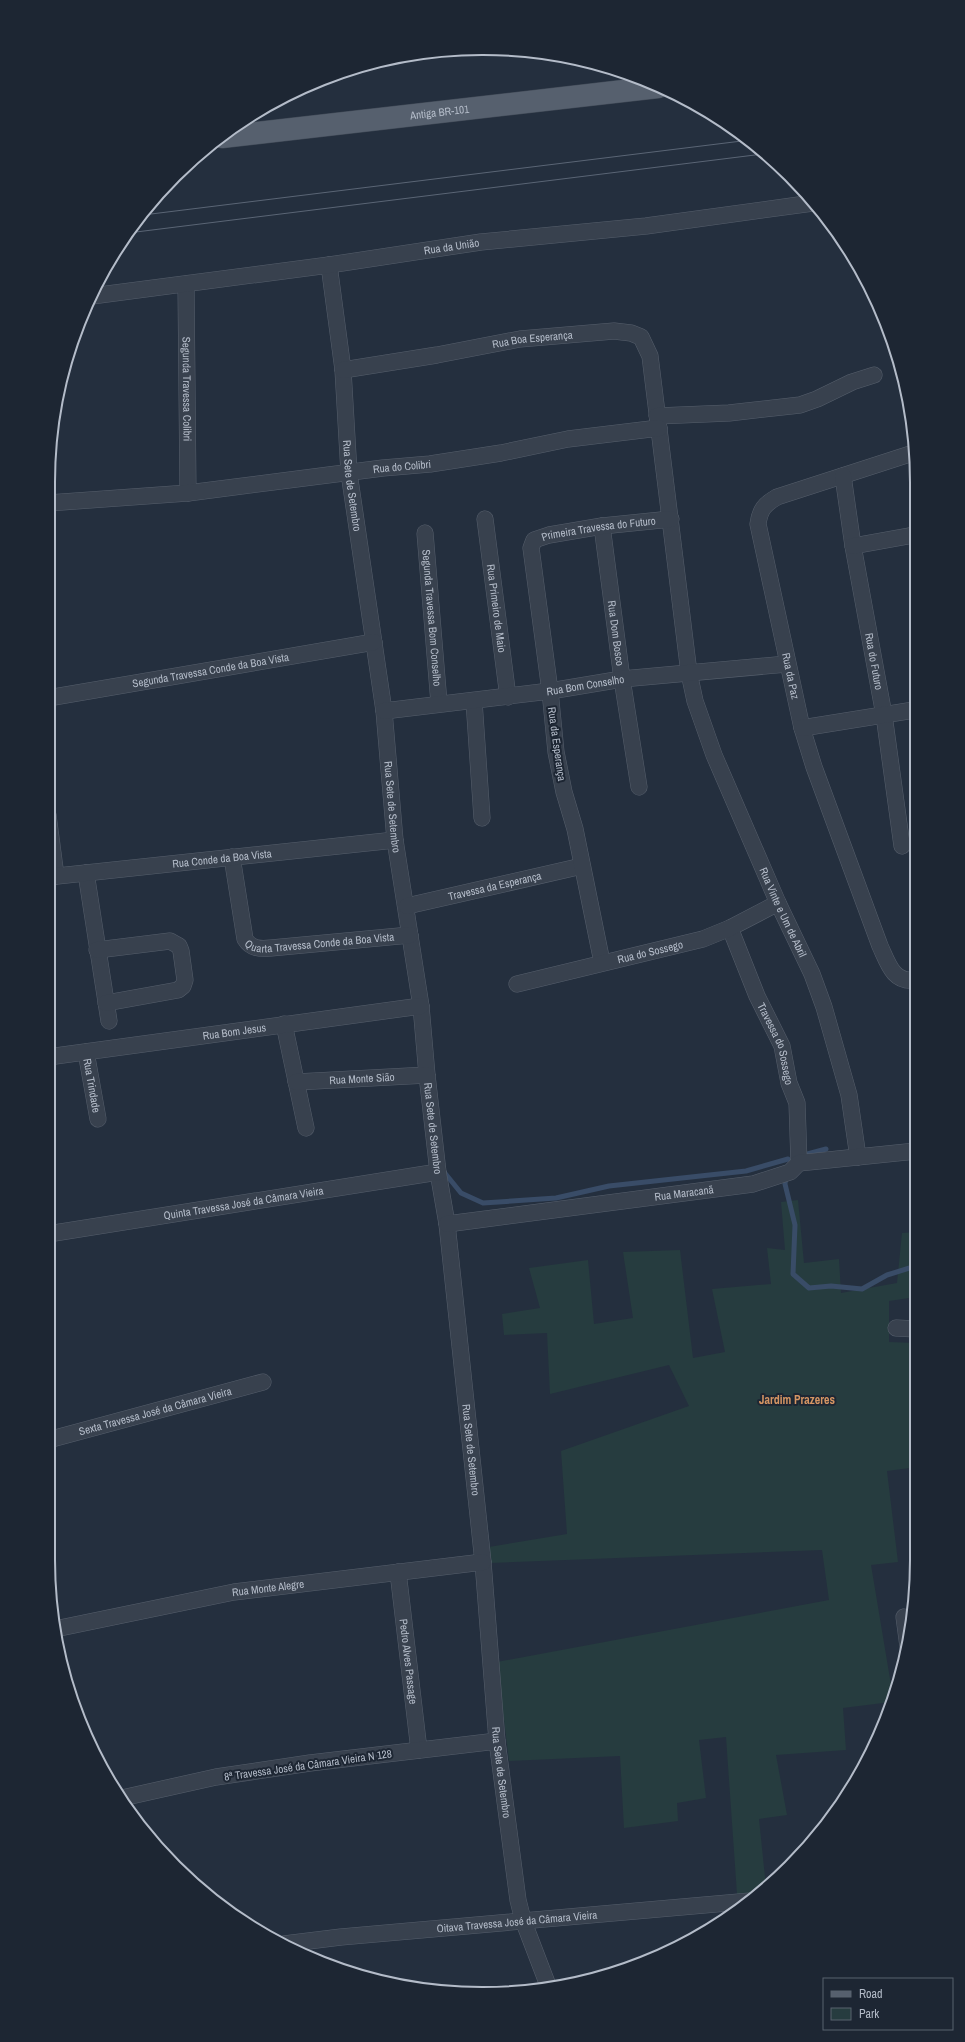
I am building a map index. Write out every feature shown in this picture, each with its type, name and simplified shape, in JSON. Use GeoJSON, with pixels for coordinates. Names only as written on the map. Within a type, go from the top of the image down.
{"type":"FeatureCollection","features":[{"type":"Feature","properties":{"kind":"main road","name":"Antiga BR-101"},"geometry":{"type":"LineString","coordinates":[[232,136],[647,88]]}},
{"type":"Feature","properties":{"kind":"street","name":"Rua da União"},"geometry":{"type":"LineString","coordinates":[[98,295],[329,266],[481,242],[646,226],[806,204]]}},
{"type":"Feature","properties":{"kind":"street","name":"Rua Sete de Setembro"},"geometry":{"type":"LineString","coordinates":[[329,266],[343,370],[349,474],[384,711],[395,840],[407,906],[421,1006],[438,1172],[447,1224],[483,1562],[497,1741],[518,1900],[523,1920],[546,1982]]}},
{"type":"Feature","properties":{"kind":"street","name":"Segunda Travessa Colibri"},"geometry":{"type":"LineString","coordinates":[[186,284],[188,493]]}},
{"type":"Feature","properties":{"kind":"street","name":"Rua Boa Esperança"},"geometry":{"type":"LineString","coordinates":[[343,370],[436,355],[520,339],[614,331],[631,333],[641,337],[650,356],[671,519]]}},
{"type":"Feature","properties":{"kind":"street"},"geometry":{"type":"LineString","coordinates":[[658,422],[730,412],[800,405],[817,399],[852,382],[874,375]]}},
{"type":"Feature","properties":{"kind":"street","name":"Rua do Colibri"},"geometry":{"type":"LineString","coordinates":[[55,502],[188,493],[469,459],[568,438],[658,422]]}},
{"type":"Feature","properties":{"kind":"street","name":"Rua da Paz"},"geometry":{"type":"LineString","coordinates":[[909,454],[777,497],[765,504],[759,513],[758,524],[787,664],[802,728],[814,768],[880,946],[891,970],[897,977],[903,980],[910,980]]}},
{"type":"Feature","properties":{"kind":"street","name":"Rua do Futuro"},"geometry":{"type":"LineString","coordinates":[[843,476],[853,546],[884,715],[902,846]]}},
{"type":"Feature","properties":{"kind":"street","name":"Rua Primeiro de Maio"},"geometry":{"type":"LineString","coordinates":[[486,519],[508,697]]}},
{"type":"Feature","properties":{"kind":"street"},"geometry":{"type":"LineString","coordinates":[[671,519],[689,673]]}},
{"type":"Feature","properties":{"kind":"street","name":"Primeira Travessa do Futuro"},"geometry":{"type":"LineString","coordinates":[[531,548],[534,540],[539,538],[602,526],[671,519]]}},
{"type":"Feature","properties":{"kind":"street","name":"Rua Dom Bosco"},"geometry":{"type":"LineString","coordinates":[[602,526],[622,679],[639,786]]}},
{"type":"Feature","properties":{"kind":"street","name":"Segunda Travessa Bom Conselho"},"geometry":{"type":"LineString","coordinates":[[425,532],[439,703]]}},
{"type":"Feature","properties":{"kind":"street"},"geometry":{"type":"LineString","coordinates":[[853,546],[910,536]]}},
{"type":"Feature","properties":{"kind":"street","name":"Rua da Esperança"},"geometry":{"type":"LineString","coordinates":[[531,548],[550,691],[556,752],[602,962]]}},
{"type":"Feature","properties":{"kind":"street","name":"Segunda Travessa Conde da Boa Vista"},"geometry":{"type":"LineString","coordinates":[[55,697],[374,642]]}},
{"type":"Feature","properties":{"kind":"street","name":"Rua Bom Conselho"},"geometry":{"type":"LineString","coordinates":[[384,711],[439,703],[508,697],[622,679],[787,664]]}},
{"type":"Feature","properties":{"kind":"street","name":"Rua Vinte e Um de Abril"},"geometry":{"type":"LineString","coordinates":[[689,673],[696,701],[714,755],[778,903],[812,974],[824,1007],[849,1095],[858,1157]]}},
{"type":"Feature","properties":{"kind":"street"},"geometry":{"type":"LineString","coordinates":[[474,701],[482,818]]}},
{"type":"Feature","properties":{"kind":"street"},"geometry":{"type":"LineString","coordinates":[[802,728],[910,711]]}},
{"type":"Feature","properties":{"kind":"street","name":"Rua Conde da Boa Vista"},"geometry":{"type":"LineString","coordinates":[[55,876],[395,840]]}},
{"type":"Feature","properties":{"kind":"street","name":"Quarta Travessa Conde da Boa Vista"},"geometry":{"type":"LineString","coordinates":[[232,857],[245,939],[248,945],[253,947],[271,948],[410,935]]}},
{"type":"Feature","properties":{"kind":"street","name":"Travessa da Esperança"},"geometry":{"type":"LineString","coordinates":[[407,906],[582,866]]}},
{"type":"Feature","properties":{"kind":"street"},"geometry":{"type":"LineString","coordinates":[[86,873],[109,1022]]}},
{"type":"Feature","properties":{"kind":"street","name":"Rua do Sossego"},"geometry":{"type":"LineString","coordinates":[[516,984],[602,962],[675,947],[730,928],[778,903]]}},
{"type":"Feature","properties":{"kind":"street","name":"Travessa do Sossego"},"geometry":{"type":"LineString","coordinates":[[730,928],[757,996],[782,1046],[789,1083],[798,1103],[799,1163]]}},
{"type":"Feature","properties":{"kind":"street"},"geometry":{"type":"LineString","coordinates":[[97,950],[170,941],[175,943],[180,951],[185,980],[183,986],[178,990],[106,1003]]}},
{"type":"Feature","properties":{"kind":"street","name":"Rua Bom Jesus"},"geometry":{"type":"LineString","coordinates":[[55,1056],[421,1006]]}},
{"type":"Feature","properties":{"kind":"street"},"geometry":{"type":"LineString","coordinates":[[284,1024],[306,1128]]}},
{"type":"Feature","properties":{"kind":"street","name":"Rua Trindade"},"geometry":{"type":"LineString","coordinates":[[86,1052],[98,1119]]}},
{"type":"Feature","properties":{"kind":"street","name":"Rua Monte Sião"},"geometry":{"type":"LineString","coordinates":[[296,1082],[427,1075]]}},
{"type":"Feature","properties":{"kind":"street","name":"Rua Maracanã"},"geometry":{"type":"LineString","coordinates":[[447,1224],[753,1184],[790,1172],[799,1163],[910,1152]]}},
{"type":"Feature","properties":{"kind":"street","name":"Quinta Travessa José da Câmara Vieira"},"geometry":{"type":"LineString","coordinates":[[55,1233],[438,1172]]}},
{"type":"Feature","properties":{"kind":"street"},"geometry":{"type":"LineString","coordinates":[[896,1328],[910,1329]]}},
{"type":"Feature","properties":{"kind":"street","name":"Sexta Travessa José da Câmara Vieira"},"geometry":{"type":"LineString","coordinates":[[55,1438],[263,1382]]}},
{"type":"Feature","properties":{"kind":"street","name":"Rua Monte Alegre"},"geometry":{"type":"LineString","coordinates":[[61,1628],[234,1592],[483,1562]]}},
{"type":"Feature","properties":{"kind":"street","name":"Pedro Alves Passage"},"geometry":{"type":"LineString","coordinates":[[398,1572],[419,1750]]}},
{"type":"Feature","properties":{"kind":"street"},"geometry":{"type":"LineString","coordinates":[[904,1617],[905,1623]]}},
{"type":"Feature","properties":{"kind":"street","name":"8ª Travessa José da Câmara Vieira N 128"},"geometry":{"type":"LineString","coordinates":[[127,1797],[224,1776],[310,1762],[497,1741]]}},
{"type":"Feature","properties":{"kind":"street","name":"Oitava Travessa José da Câmara Vieira"},"geometry":{"type":"LineString","coordinates":[[293,1943],[523,1920],[739,1902]]}},
{"type":"Feature","properties":{"kind":"green space"},"geometry":{"type":"Polygon","coordinates":[[[798,1200],[804,1263],[839,1259],[841,1293],[897,1283],[902,1233],[910,1232],[910,1298],[889,1301],[889,1342],[910,1343],[910,1468],[887,1471],[898,1562],[871,1565],[891,1684],[885,1703],[843,1708],[846,1750],[776,1755],[787,1815],[759,1819],[765,1880],[750,1893],[737,1894],[726,1737],[699,1740],[706,1798],[677,1803],[678,1821],[624,1828],[620,1756],[509,1761],[497,1662],[829,1600],[822,1550],[489,1563],[489,1547],[567,1534],[561,1451],[689,1406],[669,1365],[550,1394],[547,1333],[504,1335],[502,1314],[540,1308],[529,1268],[588,1260],[594,1324],[633,1318],[623,1252],[680,1250],[693,1358],[725,1352],[712,1289],[771,1284],[767,1248],[785,1250],[781,1202],[798,1200]]]}},
{"type":"Feature","properties":{"kind":"waterway"},"geometry":{"type":"LineString","coordinates":[[800,1156],[826,1149]]}},
{"type":"Feature","properties":{"kind":"waterway"},"geometry":{"type":"LineString","coordinates":[[444,1172],[461,1193],[483,1203],[556,1198],[609,1186],[746,1171],[788,1159]]}},
{"type":"Feature","properties":{"kind":"waterway"},"geometry":{"type":"LineString","coordinates":[[786,1176],[785,1184],[795,1225],[793,1274],[809,1288],[831,1286],[862,1289],[887,1275],[910,1268]]}},
{"type":"Feature","properties":{"kind":"tram line"},"geometry":{"type":"LineString","coordinates":[[150,214],[740,141]]}},
{"type":"Feature","properties":{"kind":"tram line"},"geometry":{"type":"LineString","coordinates":[[136,232],[757,155]]}},
{"type":"Feature","properties":{"kind":"district","name":"Jardim Prazeres"},"geometry":{"type":"Point","coordinates":[797,1400]}}]}
